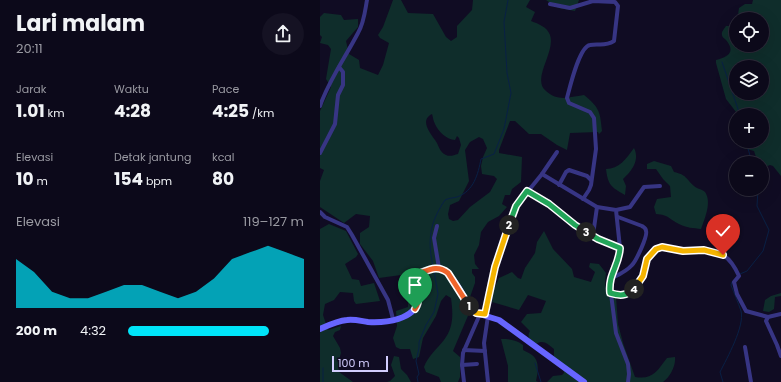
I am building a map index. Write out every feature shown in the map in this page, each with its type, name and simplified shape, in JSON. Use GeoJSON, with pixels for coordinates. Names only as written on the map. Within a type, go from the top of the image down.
{"type":"FeatureCollection","features":[{"type":"Feature","properties":{"kind":"street"},"geometry":{"type":"LineString","coordinates":[[320,106],[325,91],[358,33],[365,16],[367,0]]}},
{"type":"Feature","properties":{"kind":"street"},"geometry":{"type":"LineString","coordinates":[[550,4],[570,8],[598,0],[615,2],[618,6],[614,41],[605,45],[591,44],[584,48],[574,70],[567,98],[569,103],[590,112],[594,118],[596,149],[591,187],[583,199]]}},
{"type":"Feature","properties":{"kind":"street"},"geometry":{"type":"LineString","coordinates":[[320,153],[335,124],[338,95],[343,85],[343,72],[339,67]]}},
{"type":"Feature","properties":{"kind":"street"},"geometry":{"type":"LineString","coordinates":[[488,382],[484,339],[484,315],[495,267],[516,206],[542,174],[557,152]]}},
{"type":"Feature","properties":{"kind":"street"},"geometry":{"type":"LineString","coordinates":[[559,185],[566,172],[569,170],[587,176],[591,180]]}},
{"type":"Feature","properties":{"kind":"street"},"geometry":{"type":"LineString","coordinates":[[542,174],[597,207],[616,210],[630,207],[644,187],[660,186]]}},
{"type":"Feature","properties":{"kind":"street"},"geometry":{"type":"LineString","coordinates":[[527,191],[549,204],[575,225],[591,235],[620,248]]}},
{"type":"Feature","properties":{"kind":"street"},"geometry":{"type":"LineString","coordinates":[[591,235],[594,228],[597,207]]}},
{"type":"Feature","properties":{"kind":"street"},"geometry":{"type":"LineString","coordinates":[[616,210],[618,217],[620,248],[619,258],[610,279],[610,293],[616,333],[628,364],[628,382]]}},
{"type":"Feature","properties":{"kind":"street"},"geometry":{"type":"LineString","coordinates":[[320,212],[325,217],[347,227],[388,300],[393,319]]}},
{"type":"Feature","properties":{"kind":"street"},"geometry":{"type":"LineString","coordinates":[[610,279],[624,272],[632,265],[636,260],[647,233],[645,228],[642,226],[618,217]]}},
{"type":"Feature","properties":{"kind":"street"},"geometry":{"type":"LineString","coordinates":[[435,268],[434,238],[437,226]]}},
{"type":"Feature","properties":{"kind":"street"},"geometry":{"type":"LineString","coordinates":[[610,293],[624,296],[637,287],[643,276],[649,255],[656,249],[662,247],[683,251],[704,250],[718,253],[730,259],[738,275],[734,284],[737,294],[745,309],[752,313],[768,317],[781,314]]}},
{"type":"Feature","properties":{"kind":"street"},"geometry":{"type":"LineString","coordinates":[[320,329],[345,320],[371,322],[407,316],[415,309],[419,300],[413,277],[414,275],[435,268],[448,273],[472,310],[499,320],[584,382]]}},
{"type":"Feature","properties":{"kind":"street"},"geometry":{"type":"LineString","coordinates":[[464,382],[462,365],[464,350],[484,315]]}},
{"type":"Feature","properties":{"kind":"street"},"geometry":{"type":"LineString","coordinates":[[768,317],[766,321],[779,344],[781,356]]}},
{"type":"Feature","properties":{"kind":"street"},"geometry":{"type":"LineString","coordinates":[[745,347],[751,382]]}},
{"type":"Feature","properties":{"kind":"street"},"geometry":{"type":"LineString","coordinates":[[464,350],[485,351]]}},
{"type":"Feature","properties":{"kind":"street"},"geometry":{"type":"LineString","coordinates":[[462,365],[477,364]]}},
{"type":"Feature","properties":{"kind":"green space"},"geometry":{"type":"Polygon","coordinates":[[[393,0],[401,0],[408,13],[433,14],[446,37],[451,41],[457,37],[457,26],[472,10],[473,0],[530,0],[526,7],[535,12],[531,21],[545,28],[549,32],[551,42],[542,72],[542,86],[550,94],[559,98],[584,95],[593,103],[600,115],[602,131],[599,134],[598,132],[570,133],[567,150],[541,134],[529,134],[515,121],[510,121],[499,153],[522,157],[521,182],[512,189],[510,195],[505,195],[502,204],[507,207],[499,216],[488,222],[481,232],[479,245],[474,255],[475,264],[479,269],[472,269],[472,273],[475,277],[475,283],[470,297],[470,311],[453,351],[460,357],[460,377],[458,382],[441,382],[439,377],[426,372],[424,367],[428,359],[444,340],[450,330],[452,314],[451,298],[446,295],[441,301],[436,316],[423,338],[419,357],[413,359],[410,349],[400,349],[396,347],[393,338],[397,326],[396,311],[408,307],[408,297],[401,275],[379,278],[373,261],[360,244],[360,233],[369,227],[370,216],[356,214],[344,223],[320,207],[320,181],[324,170],[320,168],[320,111],[331,87],[326,79],[331,49],[328,45],[320,43],[322,37],[320,35],[320,17],[324,13],[341,15],[344,20],[358,19],[358,27],[346,41],[349,54],[359,60],[360,68],[378,75],[383,65],[389,43],[380,38],[378,35],[383,27],[393,0]],[[432,114],[428,117],[426,123],[440,150],[448,156],[458,154],[461,145],[459,138],[457,136],[455,140],[452,140],[443,135],[436,127],[432,114]],[[479,137],[470,142],[465,150],[469,181],[459,201],[450,205],[448,214],[449,219],[453,221],[458,220],[470,207],[490,192],[497,179],[494,176],[482,174],[481,166],[487,148],[483,139],[479,137]]]}},
{"type":"Feature","properties":{"kind":"green space"},"geometry":{"type":"Polygon","coordinates":[[[546,0],[579,0],[575,11],[558,8],[546,0]]]}},
{"type":"Feature","properties":{"kind":"green space"},"geometry":{"type":"Polygon","coordinates":[[[753,0],[781,0],[781,176],[773,166],[769,165],[769,156],[756,156],[754,151],[743,148],[769,148],[769,108],[733,108],[726,99],[716,60],[727,56],[730,52],[769,52],[769,12],[738,12],[739,8],[745,4],[752,4],[753,0]]]}},
{"type":"Feature","properties":{"kind":"green space"},"geometry":{"type":"Polygon","coordinates":[[[726,26],[729,26],[729,44],[722,36],[723,30],[726,26]]]}},
{"type":"Feature","properties":{"kind":"green space"},"geometry":{"type":"Polygon","coordinates":[[[634,148],[636,152],[636,161],[623,179],[626,186],[625,195],[611,185],[606,169],[611,169],[618,165],[634,148]]]}},
{"type":"Feature","properties":{"kind":"green space"},"geometry":{"type":"Polygon","coordinates":[[[654,161],[671,166],[674,172],[684,176],[695,187],[705,192],[708,205],[701,229],[684,226],[666,216],[656,214],[654,207],[657,199],[671,197],[670,186],[656,169],[647,169],[647,164],[654,161]]]}},
{"type":"Feature","properties":{"kind":"green space"},"geometry":{"type":"Polygon","coordinates":[[[329,224],[346,231],[358,254],[345,264],[352,279],[359,280],[361,286],[374,283],[380,301],[356,304],[353,293],[340,292],[334,300],[325,304],[323,315],[328,330],[341,326],[340,330],[335,332],[333,336],[340,348],[341,353],[338,363],[339,372],[353,382],[320,382],[320,229],[329,224]]]}},
{"type":"Feature","properties":{"kind":"green space"},"geometry":{"type":"Polygon","coordinates":[[[544,231],[553,249],[572,269],[574,277],[591,282],[595,272],[589,267],[590,263],[599,264],[606,273],[606,294],[616,297],[618,324],[635,377],[641,378],[654,374],[667,358],[675,357],[675,364],[672,371],[663,382],[547,382],[553,376],[562,375],[564,373],[562,363],[554,357],[554,349],[550,345],[543,342],[536,344],[531,340],[529,337],[530,331],[521,322],[527,314],[541,313],[546,301],[528,295],[519,310],[492,302],[494,289],[499,278],[512,272],[521,279],[525,268],[535,253],[537,242],[544,231]]]}},
{"type":"Feature","properties":{"kind":"green space"},"geometry":{"type":"Polygon","coordinates":[[[781,293],[781,296],[775,297],[774,309],[769,312],[763,311],[765,300],[771,296],[781,293]]]}},
{"type":"Feature","properties":{"kind":"green space"},"geometry":{"type":"Polygon","coordinates":[[[501,339],[513,340],[520,343],[523,345],[523,350],[535,357],[538,370],[536,381],[538,382],[508,382],[508,366],[501,339]]]}},
{"type":"Feature","properties":{"kind":"green space"},"geometry":{"type":"Polygon","coordinates":[[[394,356],[399,357],[401,369],[411,382],[387,382],[395,376],[391,365],[394,356]]]}},
{"type":"Feature","properties":{"kind":"waterway"},"geometry":{"type":"LineString","coordinates":[[433,266],[430,239],[433,224],[440,208],[445,200],[457,197],[468,191],[477,176],[481,159],[494,154],[504,129],[511,93],[507,73],[504,22],[508,0]]}},
{"type":"Feature","properties":{"kind":"waterway"},"geometry":{"type":"LineString","coordinates":[[722,62],[738,108]]}},
{"type":"Feature","properties":{"kind":"waterway"},"geometry":{"type":"LineString","coordinates":[[748,148],[750,156]]}},
{"type":"Feature","properties":{"kind":"waterway"},"geometry":{"type":"LineString","coordinates":[[740,274],[747,271],[763,251],[769,230],[757,206],[758,196]]}},
{"type":"Feature","properties":{"kind":"waterway"},"geometry":{"type":"LineString","coordinates":[[418,382],[417,377],[419,374],[416,361],[419,342],[426,325],[434,312],[438,294],[434,271]]}},
{"type":"Feature","properties":{"kind":"waterway"},"geometry":{"type":"LineString","coordinates":[[723,382],[720,372],[735,342],[742,317],[731,285],[732,282]]}},
{"type":"Feature","properties":{"kind":"waterway"},"geometry":{"type":"LineString","coordinates":[[535,363],[541,382]]}},
{"type":"Feature","properties":{"kind":"waterway"},"geometry":{"type":"LineString","coordinates":[[323,368],[323,382]]}},
{"type":"Feature","properties":{"kind":"route"},"geometry":{"type":"LineString","coordinates":[[415,309],[419,297],[413,279],[414,275],[439,268],[448,273],[472,310],[476,313],[485,314],[495,267],[509,224],[516,206],[527,191],[549,204],[575,225],[591,235],[620,248],[617,265],[611,274],[610,293],[624,296],[637,287],[643,276],[647,259],[656,249],[662,247],[683,251],[704,250],[713,251],[723,255]]}}]}
